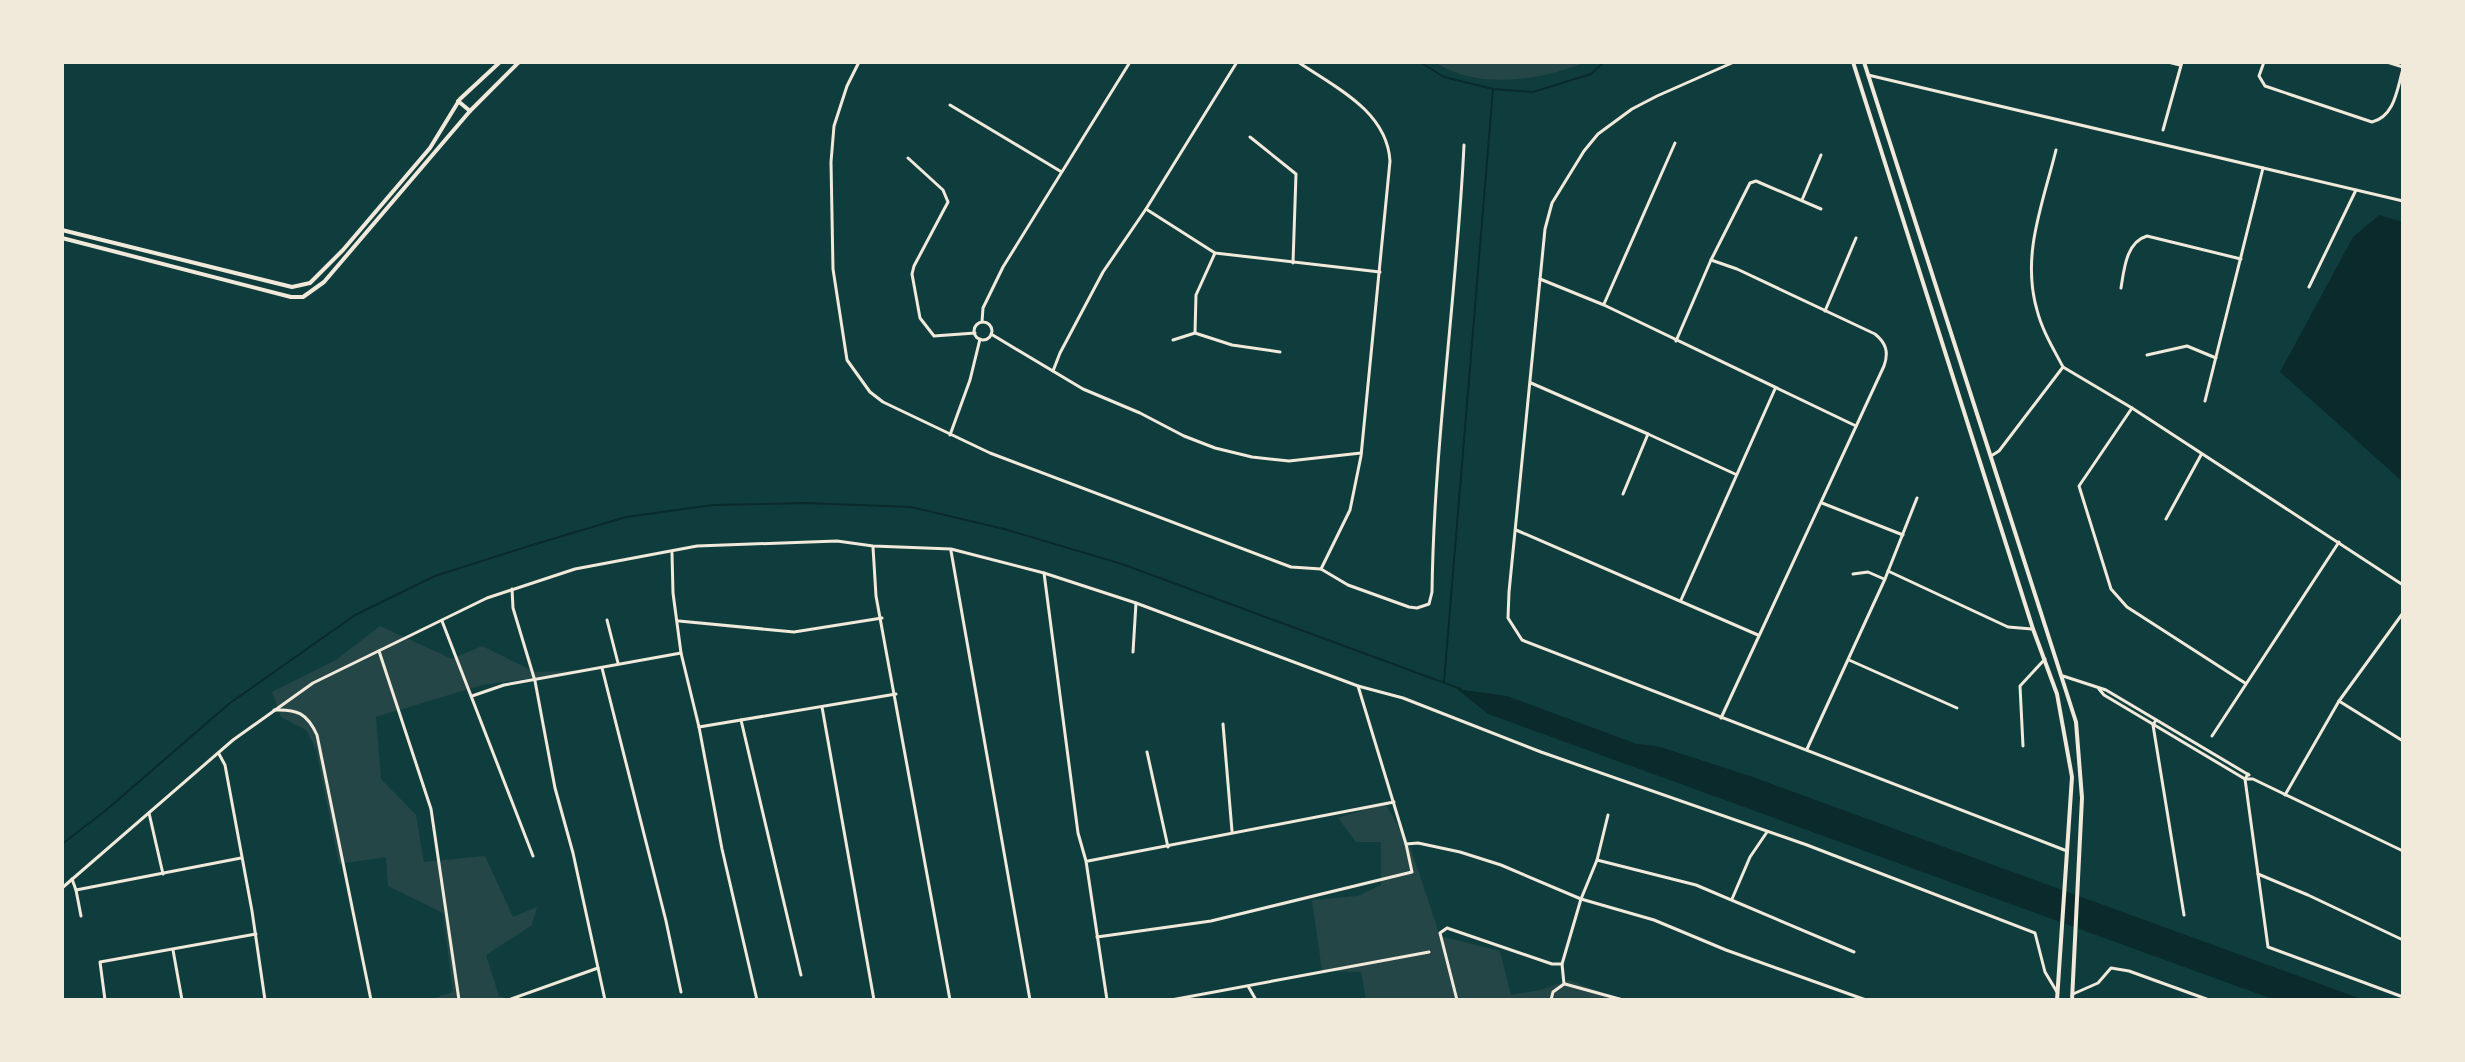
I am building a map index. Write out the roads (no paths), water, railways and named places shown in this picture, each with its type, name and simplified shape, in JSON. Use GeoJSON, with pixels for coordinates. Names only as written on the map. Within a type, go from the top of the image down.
{"type":"FeatureCollection","features":[{"type":"Feature","properties":{"kind":"main road"},"geometry":{"type":"LineString","coordinates":[[62,230],[292,287],[305,286],[343,250],[423,157],[458,101],[500,62]]}},
{"type":"Feature","properties":{"kind":"main road"},"geometry":{"type":"LineString","coordinates":[[62,238],[291,297],[303,297],[324,282],[470,111],[519,62]]}},
{"type":"Feature","properties":{"kind":"main road"},"geometry":{"type":"LineString","coordinates":[[1853,62],[2033,629],[2057,694],[2072,777],[2057,1000]]}},
{"type":"Feature","properties":{"kind":"main road"},"geometry":{"type":"LineString","coordinates":[[1864,62],[2076,722],[2080,749],[2080,831],[2072,997]]}},
{"type":"Feature","properties":{"kind":"main road"},"geometry":{"type":"LineString","coordinates":[[458,101],[470,111]]}},
{"type":"Feature","properties":{"kind":"main road"},"geometry":{"type":"LineString","coordinates":[[2069,831],[2080,831]]}},
{"type":"Feature","properties":{"kind":"street"},"geometry":{"type":"LineString","coordinates":[[859,62],[837,111],[831,162],[833,269],[847,360],[870,392],[883,402],[990,453],[1291,567],[1321,569],[1348,585],[1417,608],[1429,604],[1431,600],[1437,452],[1453,299],[1464,145]]}},
{"type":"Feature","properties":{"kind":"street"},"geometry":{"type":"LineString","coordinates":[[982,322],[983,308],[1003,267],[1130,62]]}},
{"type":"Feature","properties":{"kind":"street"},"geometry":{"type":"LineString","coordinates":[[1053,371],[1103,272],[1237,62]]}},
{"type":"Feature","properties":{"kind":"street"},"geometry":{"type":"LineString","coordinates":[[1298,62],[1369,113],[1386,140],[1390,171],[1361,453],[1350,510],[1321,569]]}},
{"type":"Feature","properties":{"kind":"street"},"geometry":{"type":"LineString","coordinates":[[1734,62],[1632,109],[1598,134],[1577,160],[1552,203],[1545,229],[1508,618],[1522,640],[2067,851]]}},
{"type":"Feature","properties":{"kind":"street"},"geometry":{"type":"LineString","coordinates":[[2163,130],[2181,64],[2168,62]]}},
{"type":"Feature","properties":{"kind":"street"},"geometry":{"type":"LineString","coordinates":[[2264,62],[2259,76],[2265,86],[2372,122],[2382,120],[2389,112],[2403,68],[2387,62]]}},
{"type":"Feature","properties":{"kind":"street"},"geometry":{"type":"LineString","coordinates":[[1868,75],[2403,201]]}},
{"type":"Feature","properties":{"kind":"street"},"geometry":{"type":"LineString","coordinates":[[950,105],[1062,172]]}},
{"type":"Feature","properties":{"kind":"street"},"geometry":{"type":"LineString","coordinates":[[1250,137],[1296,174],[1293,263]]}},
{"type":"Feature","properties":{"kind":"street"},"geometry":{"type":"LineString","coordinates":[[1604,305],[1675,143]]}},
{"type":"Feature","properties":{"kind":"street"},"geometry":{"type":"LineString","coordinates":[[2056,150],[2033,232],[2031,281],[2044,332],[2063,367],[2132,408],[2403,585]]}},
{"type":"Feature","properties":{"kind":"street"},"geometry":{"type":"LineString","coordinates":[[1802,200],[1821,155]]}},
{"type":"Feature","properties":{"kind":"street"},"geometry":{"type":"LineString","coordinates":[[908,158],[943,190],[948,202],[914,266],[914,291],[920,318],[934,336],[975,333]]}},
{"type":"Feature","properties":{"kind":"street"},"geometry":{"type":"LineString","coordinates":[[2205,401],[2263,167]]}},
{"type":"Feature","properties":{"kind":"street"},"geometry":{"type":"LineString","coordinates":[[1676,341],[1711,260],[1750,183],[1756,181],[1821,209]]}},
{"type":"Feature","properties":{"kind":"street"},"geometry":{"type":"LineString","coordinates":[[2309,287],[2356,190]]}},
{"type":"Feature","properties":{"kind":"street"},"geometry":{"type":"LineString","coordinates":[[1146,209],[1215,253],[1380,272]]}},
{"type":"Feature","properties":{"kind":"street"},"geometry":{"type":"LineString","coordinates":[[2121,288],[2131,246],[2138,238],[2147,236],[2241,259]]}},
{"type":"Feature","properties":{"kind":"street"},"geometry":{"type":"LineString","coordinates":[[1825,311],[1856,238]]}},
{"type":"Feature","properties":{"kind":"street"},"geometry":{"type":"LineString","coordinates":[[1195,333],[1196,295],[1215,253]]}},
{"type":"Feature","properties":{"kind":"street"},"geometry":{"type":"LineString","coordinates":[[1711,260],[1737,269],[1875,334],[1883,341],[1887,357],[1721,718]]}},
{"type":"Feature","properties":{"kind":"street"},"geometry":{"type":"LineString","coordinates":[[1540,279],[1604,305],[1856,426]]}},
{"type":"Feature","properties":{"kind":"street"},"geometry":{"type":"LineString","coordinates":[[980,339],[975,333],[976,325],[982,322],[990,325],[991,334]]}},
{"type":"Feature","properties":{"kind":"street"},"geometry":{"type":"LineString","coordinates":[[1173,340],[1195,333],[1232,345],[1280,352]]}},
{"type":"Feature","properties":{"kind":"street"},"geometry":{"type":"LineString","coordinates":[[980,339],[986,339],[991,334]]}},
{"type":"Feature","properties":{"kind":"street"},"geometry":{"type":"LineString","coordinates":[[991,334],[1083,389],[1173,431],[1231,453],[1289,461],[1361,453]]}},
{"type":"Feature","properties":{"kind":"street"},"geometry":{"type":"LineString","coordinates":[[950,435],[970,380],[980,339]]}},
{"type":"Feature","properties":{"kind":"street"},"geometry":{"type":"LineString","coordinates":[[2147,355],[2187,346],[2216,358]]}},
{"type":"Feature","properties":{"kind":"street"},"geometry":{"type":"LineString","coordinates":[[1991,456],[1999,451],[2063,367]]}},
{"type":"Feature","properties":{"kind":"street"},"geometry":{"type":"LineString","coordinates":[[1531,383],[1736,474]]}},
{"type":"Feature","properties":{"kind":"street"},"geometry":{"type":"LineString","coordinates":[[1681,600],[1775,389]]}},
{"type":"Feature","properties":{"kind":"street"},"geometry":{"type":"LineString","coordinates":[[2132,408],[2079,486],[2111,589],[2127,607],[2245,683]]}},
{"type":"Feature","properties":{"kind":"street"},"geometry":{"type":"LineString","coordinates":[[1623,494],[1648,434]]}},
{"type":"Feature","properties":{"kind":"street"},"geometry":{"type":"LineString","coordinates":[[2166,519],[2201,455]]}},
{"type":"Feature","properties":{"kind":"street"},"geometry":{"type":"LineString","coordinates":[[1807,749],[1885,579],[1917,498]]}},
{"type":"Feature","properties":{"kind":"street"},"geometry":{"type":"LineString","coordinates":[[1822,503],[1903,535]]}},
{"type":"Feature","properties":{"kind":"street"},"geometry":{"type":"LineString","coordinates":[[1516,530],[1759,635]]}},
{"type":"Feature","properties":{"kind":"street"},"geometry":{"type":"LineString","coordinates":[[62,888],[219,754],[313,683],[475,603],[598,564],[697,546],[837,541],[873,546],[951,549],[1044,573],[1136,603],[1358,686],[1403,698],[1541,752],[1767,832],[2035,933],[2045,972],[2057,993]]}},
{"type":"Feature","properties":{"kind":"street"},"geometry":{"type":"LineString","coordinates":[[2212,736],[2339,542]]}},
{"type":"Feature","properties":{"kind":"street"},"geometry":{"type":"LineString","coordinates":[[873,546],[873,574],[950,1000]]}},
{"type":"Feature","properties":{"kind":"street"},"geometry":{"type":"LineString","coordinates":[[951,549],[1030,1000]]}},
{"type":"Feature","properties":{"kind":"street"},"geometry":{"type":"LineString","coordinates":[[672,552],[673,593],[681,653],[757,1000]]}},
{"type":"Feature","properties":{"kind":"street"},"geometry":{"type":"LineString","coordinates":[[1888,571],[2008,627],[2033,629]]}},
{"type":"Feature","properties":{"kind":"street"},"geometry":{"type":"LineString","coordinates":[[1853,574],[1868,572],[1885,579]]}},
{"type":"Feature","properties":{"kind":"street"},"geometry":{"type":"LineString","coordinates":[[1044,573],[1078,833],[1086,861],[1107,1000]]}},
{"type":"Feature","properties":{"kind":"street"},"geometry":{"type":"LineString","coordinates":[[512,589],[520,637],[535,681],[555,788],[573,853],[605,1000]]}},
{"type":"Feature","properties":{"kind":"street"},"geometry":{"type":"LineString","coordinates":[[1133,652],[1136,603]]}},
{"type":"Feature","properties":{"kind":"street"},"geometry":{"type":"LineString","coordinates":[[2285,795],[2339,701],[2403,613]]}},
{"type":"Feature","properties":{"kind":"street"},"geometry":{"type":"LineString","coordinates":[[677,621],[794,632],[882,618]]}},
{"type":"Feature","properties":{"kind":"street"},"geometry":{"type":"LineString","coordinates":[[607,620],[618,663]]}},
{"type":"Feature","properties":{"kind":"street"},"geometry":{"type":"LineString","coordinates":[[442,621],[533,856]]}},
{"type":"Feature","properties":{"kind":"street"},"geometry":{"type":"LineString","coordinates":[[379,651],[431,809],[459,1000]]}},
{"type":"Feature","properties":{"kind":"street"},"geometry":{"type":"LineString","coordinates":[[472,696],[504,685],[681,653]]}},
{"type":"Feature","properties":{"kind":"street"},"geometry":{"type":"LineString","coordinates":[[2023,746],[2020,686],[2045,659]]}},
{"type":"Feature","properties":{"kind":"street"},"geometry":{"type":"LineString","coordinates":[[1849,660],[1957,708]]}},
{"type":"Feature","properties":{"kind":"street"},"geometry":{"type":"LineString","coordinates":[[602,668],[681,992]]}},
{"type":"Feature","properties":{"kind":"street"},"geometry":{"type":"LineString","coordinates":[[2063,676],[2099,689],[2104,695],[2246,776],[2403,851]]}},
{"type":"Feature","properties":{"kind":"street"},"geometry":{"type":"LineString","coordinates":[[1097,937],[1211,921],[1410,874],[1413,870],[1407,843],[1358,686]]}},
{"type":"Feature","properties":{"kind":"street"},"geometry":{"type":"LineString","coordinates":[[699,727],[896,694]]}},
{"type":"Feature","properties":{"kind":"street"},"geometry":{"type":"LineString","coordinates":[[2339,701],[2403,741]]}},
{"type":"Feature","properties":{"kind":"street"},"geometry":{"type":"LineString","coordinates":[[822,707],[874,1000]]}},
{"type":"Feature","properties":{"kind":"street"},"geometry":{"type":"LineString","coordinates":[[274,710],[297,710],[317,735],[371,1000]]}},
{"type":"Feature","properties":{"kind":"street"},"geometry":{"type":"LineString","coordinates":[[741,720],[801,975]]}},
{"type":"Feature","properties":{"kind":"street"},"geometry":{"type":"LineString","coordinates":[[2155,723],[2184,915]]}},
{"type":"Feature","properties":{"kind":"street"},"geometry":{"type":"LineString","coordinates":[[1223,724],[1232,832]]}},
{"type":"Feature","properties":{"kind":"street"},"geometry":{"type":"LineString","coordinates":[[1147,752],[1168,847]]}},
{"type":"Feature","properties":{"kind":"street"},"geometry":{"type":"LineString","coordinates":[[219,754],[225,765],[265,1000]]}},
{"type":"Feature","properties":{"kind":"street"},"geometry":{"type":"LineString","coordinates":[[2246,776],[2268,947],[2403,997]]}},
{"type":"Feature","properties":{"kind":"street"},"geometry":{"type":"LineString","coordinates":[[1086,861],[1394,802]]}},
{"type":"Feature","properties":{"kind":"street"},"geometry":{"type":"LineString","coordinates":[[149,813],[163,874]]}},
{"type":"Feature","properties":{"kind":"street"},"geometry":{"type":"LineString","coordinates":[[1564,984],[1562,964],[1581,899],[1597,860],[1608,815]]}},
{"type":"Feature","properties":{"kind":"street"},"geometry":{"type":"LineString","coordinates":[[1732,899],[1750,857],[1767,832]]}},
{"type":"Feature","properties":{"kind":"street"},"geometry":{"type":"LineString","coordinates":[[1407,843],[1460,852],[1501,865],[1581,899],[1654,920],[1726,950],[1866,1000]]}},
{"type":"Feature","properties":{"kind":"street"},"geometry":{"type":"LineString","coordinates":[[76,890],[241,858]]}},
{"type":"Feature","properties":{"kind":"street"},"geometry":{"type":"LineString","coordinates":[[1597,860],[1696,885],[1854,952]]}},
{"type":"Feature","properties":{"kind":"street"},"geometry":{"type":"LineString","coordinates":[[2258,874],[2403,940]]}},
{"type":"Feature","properties":{"kind":"street"},"geometry":{"type":"LineString","coordinates":[[72,879],[81,916]]}},
{"type":"Feature","properties":{"kind":"street"},"geometry":{"type":"LineString","coordinates":[[1457,1000],[1440,933],[1447,928],[1552,964],[1562,964]]}},
{"type":"Feature","properties":{"kind":"street"},"geometry":{"type":"LineString","coordinates":[[105,1000],[100,962],[256,934]]}},
{"type":"Feature","properties":{"kind":"street"},"geometry":{"type":"LineString","coordinates":[[173,950],[182,1000]]}},
{"type":"Feature","properties":{"kind":"street"},"geometry":{"type":"LineString","coordinates":[[1171,1000],[1429,952]]}},
{"type":"Feature","properties":{"kind":"street"},"geometry":{"type":"LineString","coordinates":[[508,1000],[525,998],[598,968]]}},
{"type":"Feature","properties":{"kind":"street"},"geometry":{"type":"LineString","coordinates":[[2072,997],[2087,985],[2098,983],[2111,968],[2129,971],[2209,1000]]}},
{"type":"Feature","properties":{"kind":"street"},"geometry":{"type":"LineString","coordinates":[[1551,1000],[1553,992],[1564,984]]}},
{"type":"Feature","properties":{"kind":"street"},"geometry":{"type":"LineString","coordinates":[[1564,984],[1623,1000]]}},
{"type":"Feature","properties":{"kind":"street"},"geometry":{"type":"LineString","coordinates":[[1248,986],[1256,1000]]}},
{"type":"Feature","properties":{"kind":"waterway"},"geometry":{"type":"LineString","coordinates":[[1420,62],[1444,77],[1493,89],[1533,92],[1591,74],[1604,62]]}},
{"type":"Feature","properties":{"kind":"waterway"},"geometry":{"type":"LineString","coordinates":[[1444,682],[1493,89]]}},
{"type":"Feature","properties":{"kind":"waterway"},"geometry":{"type":"LineString","coordinates":[[62,844],[230,703],[355,615],[435,576],[529,546],[626,517],[713,505],[805,503],[911,507],[1004,529],[1122,564],[1461,689]]}}]}
